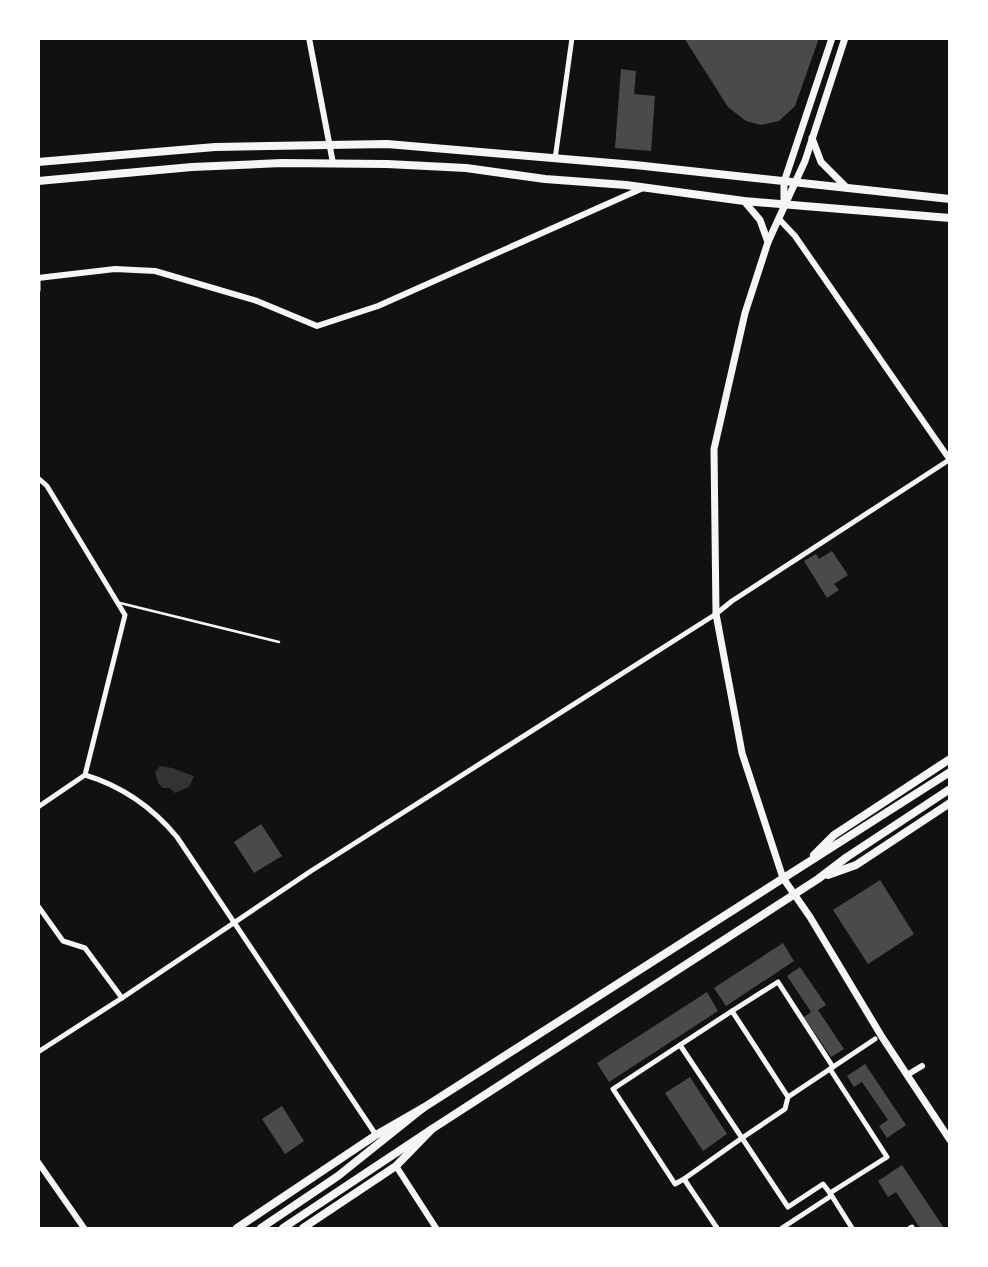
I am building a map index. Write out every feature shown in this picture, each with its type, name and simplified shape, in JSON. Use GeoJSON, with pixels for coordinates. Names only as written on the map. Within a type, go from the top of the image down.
{"type":"FeatureCollection","features":[{"type":"Feature","properties":{"kind":"main road"},"geometry":{"type":"LineString","coordinates":[[784,203],[785,182],[832,38]]}},
{"type":"Feature","properties":{"kind":"main road"},"geometry":{"type":"LineString","coordinates":[[845,38],[796,183],[784,203],[768,242],[745,313],[714,449],[716,614],[742,753],[783,878],[878,1037],[950,1140]]}},
{"type":"Feature","properties":{"kind":"main road"},"geometry":{"type":"LineString","coordinates":[[812,137],[821,162],[847,188]]}},
{"type":"Feature","properties":{"kind":"main road"},"geometry":{"type":"LineString","coordinates":[[38,162],[215,147],[387,144],[635,165],[950,199]]}},
{"type":"Feature","properties":{"kind":"main road"},"geometry":{"type":"LineString","coordinates":[[38,181],[192,167],[282,163],[466,168],[645,187],[744,201],[950,218]]}},
{"type":"Feature","properties":{"kind":"main road"},"geometry":{"type":"LineString","coordinates":[[744,201],[760,220],[768,242]]}},
{"type":"Feature","properties":{"kind":"main road"},"geometry":{"type":"LineString","coordinates":[[807,862],[834,835],[950,759]]}},
{"type":"Feature","properties":{"kind":"main road"},"geometry":{"type":"LineString","coordinates":[[237,1228],[376,1135],[423,1108],[950,772]]}},
{"type":"Feature","properties":{"kind":"main road"},"geometry":{"type":"LineString","coordinates":[[283,1228],[818,879],[847,856],[950,789]]}},
{"type":"Feature","properties":{"kind":"main road"},"geometry":{"type":"LineString","coordinates":[[818,879],[856,865],[950,803]]}},
{"type":"Feature","properties":{"kind":"main road"},"geometry":{"type":"LineString","coordinates":[[261,1228],[338,1175],[423,1108]]}},
{"type":"Feature","properties":{"kind":"main road"},"geometry":{"type":"LineString","coordinates":[[303,1228],[396,1166],[432,1129]]}},
{"type":"Feature","properties":{"kind":"street"},"geometry":{"type":"LineString","coordinates":[[309,38],[333,163]]}},
{"type":"Feature","properties":{"kind":"street"},"geometry":{"type":"LineString","coordinates":[[555,159],[572,38]]}},
{"type":"Feature","properties":{"kind":"street"},"geometry":{"type":"LineString","coordinates":[[38,290],[39,278],[115,269],[155,271],[257,301],[317,326],[378,306],[645,187]]}},
{"type":"Feature","properties":{"kind":"street"},"geometry":{"type":"LineString","coordinates":[[38,1052],[234,922],[716,614],[949,460],[795,236],[779,219]]}},
{"type":"Feature","properties":{"kind":"street"},"geometry":{"type":"LineString","coordinates":[[38,478],[47,486],[125,615],[85,775],[38,807]]}},
{"type":"Feature","properties":{"kind":"street"},"geometry":{"type":"LineString","coordinates":[[85,775],[117,786],[138,799],[177,837],[376,1135]]}},
{"type":"Feature","properties":{"kind":"street"},"geometry":{"type":"LineString","coordinates":[[38,906],[63,940],[85,948],[122,998]]}},
{"type":"Feature","properties":{"kind":"street"},"geometry":{"type":"LineString","coordinates":[[782,1228],[887,1157],[831,1068],[778,982],[613,1089],[675,1184],[785,1109],[788,1097],[831,1068],[878,1037]]}},
{"type":"Feature","properties":{"kind":"street"},"geometry":{"type":"LineString","coordinates":[[733,1011],[788,1097]]}},
{"type":"Feature","properties":{"kind":"street"},"geometry":{"type":"LineString","coordinates":[[680,1045],[788,1207],[823,1184],[852,1228]]}},
{"type":"Feature","properties":{"kind":"street"},"geometry":{"type":"LineString","coordinates":[[907,1075],[922,1066]]}},
{"type":"Feature","properties":{"kind":"street"},"geometry":{"type":"LineString","coordinates":[[38,1162],[84,1228]]}},
{"type":"Feature","properties":{"kind":"street"},"geometry":{"type":"LineString","coordinates":[[396,1166],[436,1228]]}},
{"type":"Feature","properties":{"kind":"street"},"geometry":{"type":"LineString","coordinates":[[684,1179],[716,1228]]}},
{"type":"Feature","properties":{"kind":"lane"},"geometry":{"type":"LineString","coordinates":[[117,602],[279,642]]}},
{"type":"Feature","properties":{"kind":"shaded area"},"geometry":{"type":"Polygon","coordinates":[[[160,766],[194,776],[189,787],[175,793],[170,788],[163,788],[158,783],[155,772],[160,766]]]}},
{"type":"Feature","properties":{"kind":"building"},"geometry":{"type":"Polygon","coordinates":[[[684,38],[819,38],[795,106],[779,121],[761,125],[746,121],[728,107],[684,38]]]}},
{"type":"Feature","properties":{"kind":"building"},"geometry":{"type":"Polygon","coordinates":[[[621,69],[636,71],[634,94],[655,96],[651,151],[615,148],[621,69]]]}},
{"type":"Feature","properties":{"kind":"building"},"geometry":{"type":"Polygon","coordinates":[[[832,551],[848,575],[834,584],[839,590],[827,598],[804,561],[816,554],[819,559],[832,551]]]}},
{"type":"Feature","properties":{"kind":"building"},"geometry":{"type":"Polygon","coordinates":[[[261,824],[282,856],[254,873],[234,842],[261,824]]]}},
{"type":"Feature","properties":{"kind":"building"},"geometry":{"type":"Polygon","coordinates":[[[880,880],[914,934],[868,964],[833,910],[880,880]]]}},
{"type":"Feature","properties":{"kind":"building"},"geometry":{"type":"Polygon","coordinates":[[[783,943],[794,961],[726,1006],[714,988],[783,943]]]}},
{"type":"Feature","properties":{"kind":"building"},"geometry":{"type":"Polygon","coordinates":[[[800,967],[826,1005],[818,1010],[844,1049],[831,1057],[804,1017],[811,1012],[787,976],[800,967]]]}},
{"type":"Feature","properties":{"kind":"building"},"geometry":{"type":"Polygon","coordinates":[[[707,992],[718,1011],[609,1082],[597,1063],[707,992]]]}},
{"type":"Feature","properties":{"kind":"building"},"geometry":{"type":"Polygon","coordinates":[[[865,1064],[906,1125],[887,1138],[879,1126],[888,1120],[862,1082],[854,1087],[847,1076],[865,1064]]]}},
{"type":"Feature","properties":{"kind":"building"},"geometry":{"type":"Polygon","coordinates":[[[690,1077],[727,1134],[703,1151],[665,1093],[690,1077]]]}},
{"type":"Feature","properties":{"kind":"building"},"geometry":{"type":"Polygon","coordinates":[[[282,1106],[304,1141],[285,1154],[262,1119],[282,1106]]]}},
{"type":"Feature","properties":{"kind":"building"},"geometry":{"type":"Polygon","coordinates":[[[902,1165],[944,1228],[920,1228],[896,1192],[888,1197],[878,1181],[902,1165]]]}}]}
